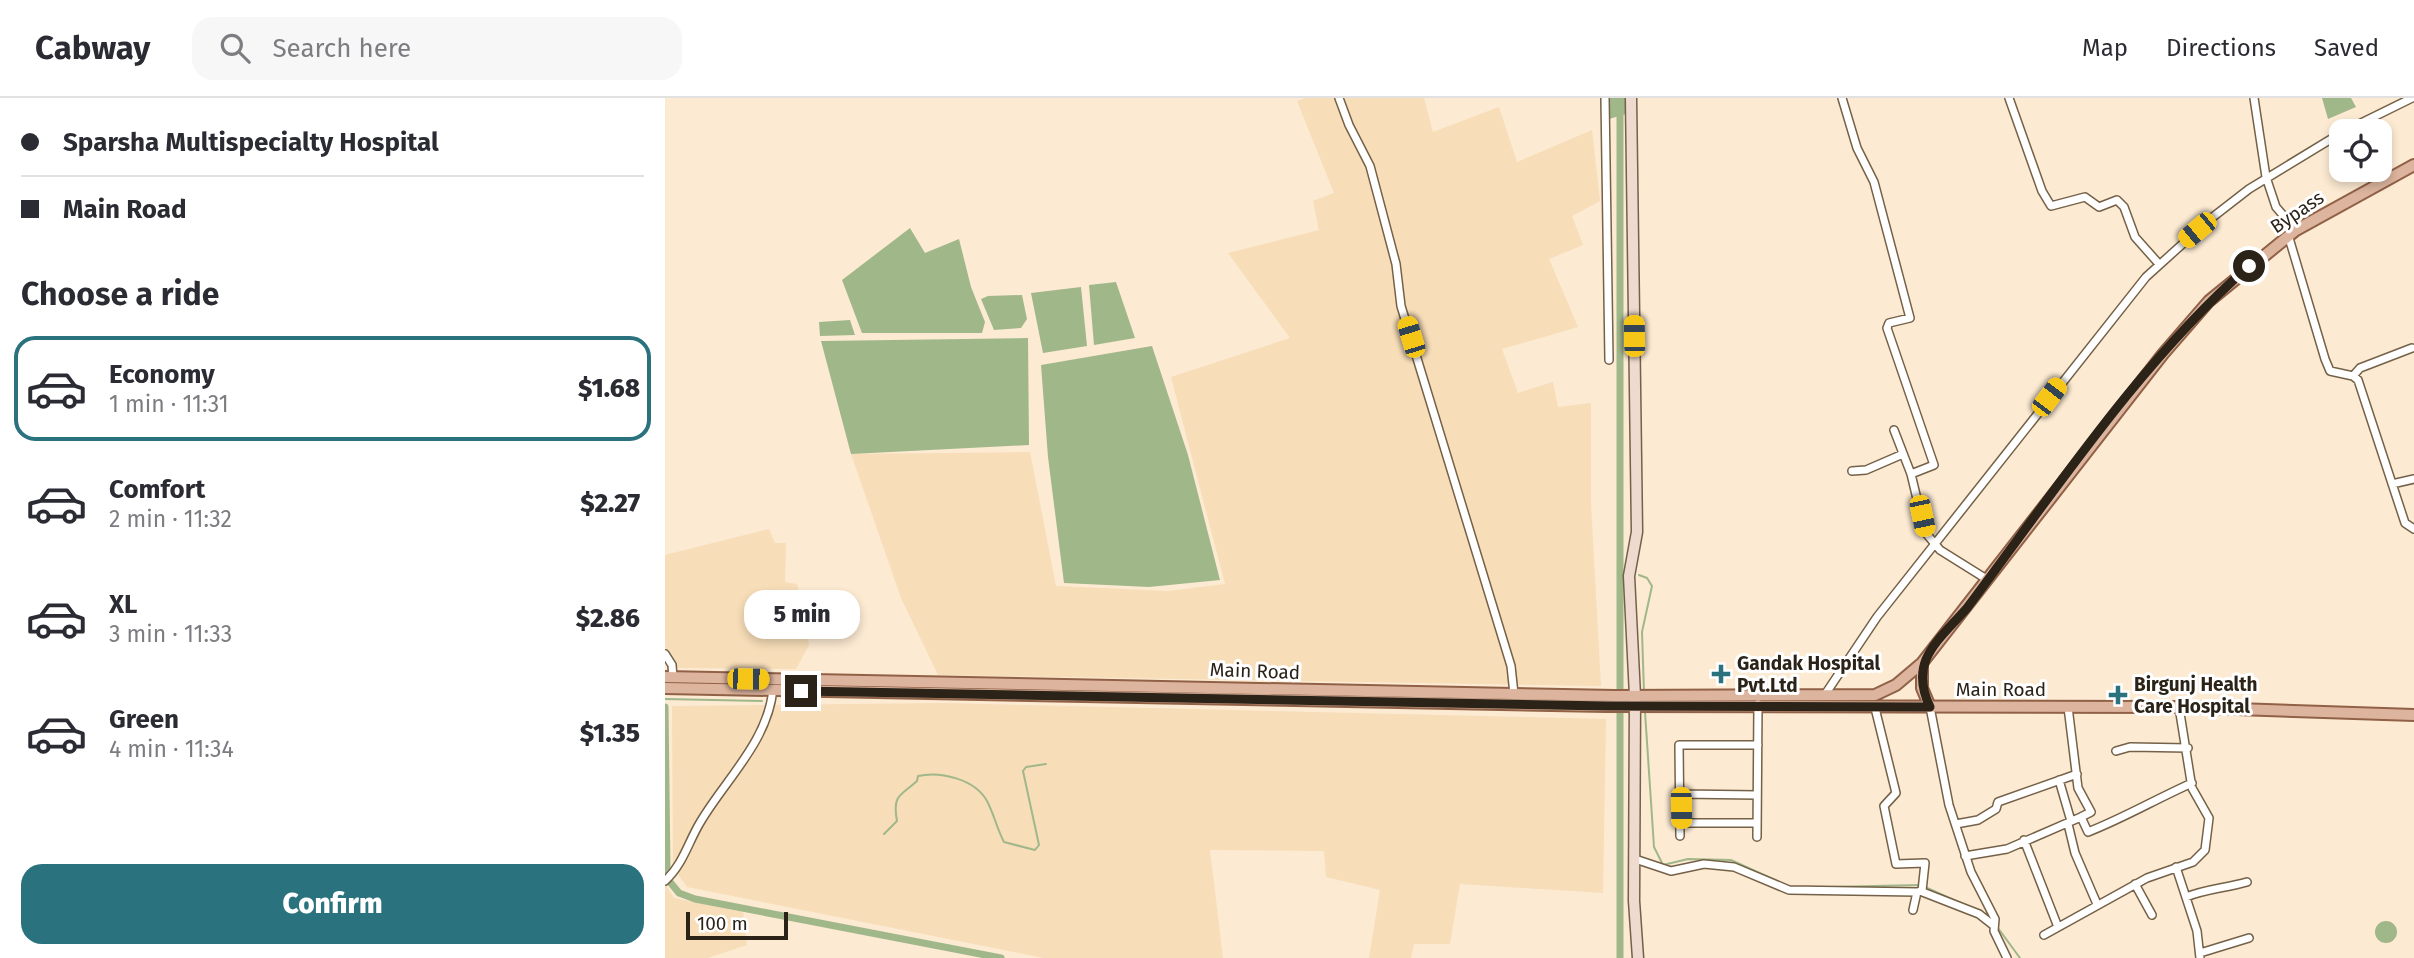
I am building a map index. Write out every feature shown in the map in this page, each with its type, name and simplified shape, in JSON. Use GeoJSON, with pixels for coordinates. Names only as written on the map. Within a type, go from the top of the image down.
{"type":"FeatureCollection","features":[{"type":"Feature","properties":{"kind":"main road"},"geometry":{"type":"LineString","coordinates":[[1631,98],[1637,532],[1629,576],[1637,958]]}},
{"type":"Feature","properties":{"kind":"main road","name":"Bypass"},"geometry":{"type":"LineString","coordinates":[[1843,697],[1886,691],[1922,663],[2142,380],[2209,301],[2249,266],[2293,234],[2414,165]]}},
{"type":"Feature","properties":{"kind":"main road"},"geometry":{"type":"LineString","coordinates":[[1922,663],[1922,688],[1930,707]]}},
{"type":"Feature","properties":{"kind":"main road","name":"Main Road"},"geometry":{"type":"LineString","coordinates":[[669,677],[773,685]]}},
{"type":"Feature","properties":{"kind":"main road","name":"Main Road"},"geometry":{"type":"LineString","coordinates":[[665,688],[773,685],[1514,694],[1615,701]]}},
{"type":"Feature","properties":{"kind":"main road","name":"Main Road"},"geometry":{"type":"LineString","coordinates":[[1098,690],[1615,701],[1757,695],[1843,697]]}},
{"type":"Feature","properties":{"kind":"main road","name":"Main Road"},"geometry":{"type":"LineString","coordinates":[[1633,700],[1758,708],[2179,708],[2414,715]]}},
{"type":"Feature","properties":{"kind":"street"},"geometry":{"type":"LineString","coordinates":[[1339,98],[1349,125],[1370,166],[1396,264],[1401,306],[1511,666],[1514,694]]}},
{"type":"Feature","properties":{"kind":"street"},"geometry":{"type":"LineString","coordinates":[[1605,98],[1609,360]]}},
{"type":"Feature","properties":{"kind":"street"},"geometry":{"type":"LineString","coordinates":[[1842,98],[1857,148],[1874,182],[1910,318],[1889,323],[1887,328],[1934,465],[1911,474]]}},
{"type":"Feature","properties":{"kind":"street"},"geometry":{"type":"LineString","coordinates":[[2009,98],[2042,191],[2052,206],[2085,197],[2099,207],[2117,200],[2124,206],[2135,237],[2159,264]]}},
{"type":"Feature","properties":{"kind":"street"},"geometry":{"type":"LineString","coordinates":[[2253,98],[2266,177],[2276,207],[2293,234],[2330,371],[2353,376]]}},
{"type":"Feature","properties":{"kind":"street"},"geometry":{"type":"LineString","coordinates":[[2369,119],[2411,98]]}},
{"type":"Feature","properties":{"kind":"street"},"geometry":{"type":"LineString","coordinates":[[1824,696],[1877,617],[1937,544],[2065,376],[2159,264],[2209,220],[2266,177],[2329,140]]}},
{"type":"Feature","properties":{"kind":"street"},"geometry":{"type":"LineString","coordinates":[[2353,376],[2360,368],[2412,348]]}},
{"type":"Feature","properties":{"kind":"street"},"geometry":{"type":"LineString","coordinates":[[2353,376],[2365,400],[2405,523],[2414,529]]}},
{"type":"Feature","properties":{"kind":"street"},"geometry":{"type":"LineString","coordinates":[[1894,430],[1911,474],[1925,532],[1940,550],[1988,580]]}},
{"type":"Feature","properties":{"kind":"street"},"geometry":{"type":"LineString","coordinates":[[1852,471],[1867,470],[1903,454]]}},
{"type":"Feature","properties":{"kind":"street"},"geometry":{"type":"LineString","coordinates":[[2392,484],[2414,479]]}},
{"type":"Feature","properties":{"kind":"street"},"geometry":{"type":"LineString","coordinates":[[665,654],[672,665],[669,677]]}},
{"type":"Feature","properties":{"kind":"street"},"geometry":{"type":"LineString","coordinates":[[665,881],[678,869],[698,825],[736,774],[756,739],[771,706],[773,685]]}},
{"type":"Feature","properties":{"kind":"street"},"geometry":{"type":"LineString","coordinates":[[1757,695],[1757,837]]}},
{"type":"Feature","properties":{"kind":"street"},"geometry":{"type":"LineString","coordinates":[[1930,707],[1949,804],[1965,856],[2007,958]]}},
{"type":"Feature","properties":{"kind":"street"},"geometry":{"type":"LineString","coordinates":[[1965,856],[2007,849],[2091,812],[2079,791],[2068,707]]}},
{"type":"Feature","properties":{"kind":"street"},"geometry":{"type":"LineString","coordinates":[[1874,708],[1896,793],[1884,806],[1896,864],[1925,863],[1926,881],[1913,910]]}},
{"type":"Feature","properties":{"kind":"street"},"geometry":{"type":"LineString","coordinates":[[2044,935],[2136,884],[2193,862],[2205,850],[2209,818],[2192,783],[2179,708]]}},
{"type":"Feature","properties":{"kind":"street"},"geometry":{"type":"LineString","coordinates":[[1680,836],[1679,745],[1758,746]]}},
{"type":"Feature","properties":{"kind":"street"},"geometry":{"type":"LineString","coordinates":[[2116,751],[2130,747],[2188,748]]}},
{"type":"Feature","properties":{"kind":"street"},"geometry":{"type":"LineString","coordinates":[[1957,824],[1978,820],[1996,810],[1998,803],[2077,774]]}},
{"type":"Feature","properties":{"kind":"street"},"geometry":{"type":"LineString","coordinates":[[2059,780],[2075,853],[2097,904]]}},
{"type":"Feature","properties":{"kind":"street"},"geometry":{"type":"LineString","coordinates":[[2081,817],[2088,832],[2134,814],[2154,799],[2192,783]]}},
{"type":"Feature","properties":{"kind":"street"},"geometry":{"type":"LineString","coordinates":[[1680,794],[1758,795]]}},
{"type":"Feature","properties":{"kind":"street"},"geometry":{"type":"LineString","coordinates":[[1681,823],[1757,823]]}},
{"type":"Feature","properties":{"kind":"street"},"geometry":{"type":"LineString","coordinates":[[2024,840],[2058,927]]}},
{"type":"Feature","properties":{"kind":"street"},"geometry":{"type":"LineString","coordinates":[[1635,859],[1671,871],[1704,864],[1734,867],[1789,890],[1920,891],[1994,922]]}},
{"type":"Feature","properties":{"kind":"street"},"geometry":{"type":"LineString","coordinates":[[2176,867],[2200,956],[2249,938]]}},
{"type":"Feature","properties":{"kind":"street"},"geometry":{"type":"LineString","coordinates":[[2186,897],[2205,890],[2220,890],[2247,882]]}},
{"type":"Feature","properties":{"kind":"street"},"geometry":{"type":"LineString","coordinates":[[2136,884],[2151,915]]}},
{"type":"Feature","properties":{"kind":"shaded area"},"geometry":{"type":"Polygon","coordinates":[[[1305,98],[1424,98],[1433,132],[1499,107],[1517,162],[1592,130],[1600,201],[1572,216],[1583,245],[1549,259],[1578,327],[1502,349],[1518,393],[1553,382],[1558,407],[1591,403],[1591,504],[1601,686],[938,675],[901,598],[851,454],[1030,452],[1056,586],[1168,591],[1225,584],[1171,377],[1290,338],[1228,253],[1319,230],[1313,201],[1334,193],[1297,101],[1305,98]]]}},
{"type":"Feature","properties":{"kind":"shaded area"},"geometry":{"type":"Polygon","coordinates":[[[1609,98],[1625,98],[1626,114],[1609,119],[1609,98]]]}},
{"type":"Feature","properties":{"kind":"shaded area"},"geometry":{"type":"Polygon","coordinates":[[[2322,98],[2351,98],[2356,107],[2328,119],[2322,98]]]}},
{"type":"Feature","properties":{"kind":"shaded area"},"geometry":{"type":"Polygon","coordinates":[[[910,228],[925,253],[959,239],[971,287],[985,322],[982,333],[862,333],[842,280],[910,228]]]}},
{"type":"Feature","properties":{"kind":"shaded area"},"geometry":{"type":"Polygon","coordinates":[[[1116,282],[1135,338],[1094,345],[1089,285],[1116,282]]]}},
{"type":"Feature","properties":{"kind":"shaded area"},"geometry":{"type":"Polygon","coordinates":[[[1081,287],[1087,346],[1043,353],[1031,293],[1081,287]]]}},
{"type":"Feature","properties":{"kind":"shaded area"},"geometry":{"type":"Polygon","coordinates":[[[1022,295],[1027,319],[1021,328],[994,330],[981,299],[988,296],[1022,295]]]}},
{"type":"Feature","properties":{"kind":"shaded area"},"geometry":{"type":"Polygon","coordinates":[[[850,320],[855,335],[820,336],[819,322],[850,320]]]}},
{"type":"Feature","properties":{"kind":"shaded area"},"geometry":{"type":"Polygon","coordinates":[[[1028,338],[1029,445],[851,454],[821,341],[1028,338]]]}},
{"type":"Feature","properties":{"kind":"shaded area"},"geometry":{"type":"Polygon","coordinates":[[[1152,346],[1188,455],[1220,580],[1149,587],[1064,583],[1048,457],[1041,365],[1152,346]]]}},
{"type":"Feature","properties":{"kind":"shaded area"},"geometry":{"type":"Polygon","coordinates":[[[769,529],[775,543],[786,543],[785,582],[797,584],[809,645],[796,669],[678,668],[665,647],[665,555],[769,529]]]}},
{"type":"Feature","properties":{"kind":"shaded area"},"geometry":{"type":"Polygon","coordinates":[[[944,703],[1606,719],[1603,893],[1460,884],[1450,944],[1414,944],[1411,958],[1369,958],[1380,890],[1326,877],[1324,851],[1210,850],[1223,958],[1044,958],[687,887],[673,867],[672,706],[944,703]]]}},
{"type":"Feature","properties":{"kind":"shaded area"},"geometry":{"type":"Polygon","coordinates":[[[665,884],[674,898],[743,912],[747,945],[708,958],[665,958],[665,884]]]}},
{"type":"Feature","properties":{"kind":"shaded area"},"geometry":{"type":"Polygon","coordinates":[[[2386,921],[2394,924],[2397,932],[2394,940],[2386,943],[2378,940],[2375,932],[2378,924],[2386,921]]]}},
{"type":"Feature","properties":{"kind":"waterway"},"geometry":{"type":"LineString","coordinates":[[1620,98],[1620,958]]}},
{"type":"Feature","properties":{"kind":"waterway"},"geometry":{"type":"LineString","coordinates":[[1639,575],[1647,578],[1652,586],[1642,632],[1644,692]]}},
{"type":"Feature","properties":{"kind":"waterway"},"geometry":{"type":"LineString","coordinates":[[665,699],[762,701]]}},
{"type":"Feature","properties":{"kind":"waterway"},"geometry":{"type":"LineString","coordinates":[[665,707],[667,871]]}},
{"type":"Feature","properties":{"kind":"waterway"},"geometry":{"type":"LineString","coordinates":[[1645,712],[1654,847],[1663,865],[1688,859],[1731,860],[1775,880]]}},
{"type":"Feature","properties":{"kind":"waterway"},"geometry":{"type":"LineString","coordinates":[[884,834],[897,821],[896,805],[899,796],[917,781],[918,776],[946,776],[966,782],[981,793],[1004,842],[1035,850],[1039,845],[1023,771],[1026,767],[1046,764]]}},
{"type":"Feature","properties":{"kind":"waterway"},"geometry":{"type":"LineString","coordinates":[[670,882],[679,893],[695,899],[1001,958]]}},
{"type":"Feature","properties":{"kind":"waterway"},"geometry":{"type":"LineString","coordinates":[[1828,887],[1920,885]]}},
{"type":"Feature","properties":{"kind":"waterway"},"geometry":{"type":"LineString","coordinates":[[1925,887],[1965,905]]}},
{"type":"Feature","properties":{"kind":"waterway"},"geometry":{"type":"LineString","coordinates":[[1998,928],[2020,958]]}},
{"type":"Feature","properties":{"kind":"place","name":"Gandak Hospital Pvt.Ltd"},"geometry":{"type":"Point","coordinates":[1721,674]}},
{"type":"Feature","properties":{"kind":"place","name":"Birgunj Health Care Hospital"},"geometry":{"type":"Point","coordinates":[2118,695]}},
{"type":"Feature","properties":{"kind":"route"},"geometry":{"type":"LineString","coordinates":[[801,691],[1606,706],[1821,709],[1930,707],[1922,688],[1922,663],[1935,643],[1967,608],[2073,467],[2163,354],[2209,301],[2249,266]]}}]}
